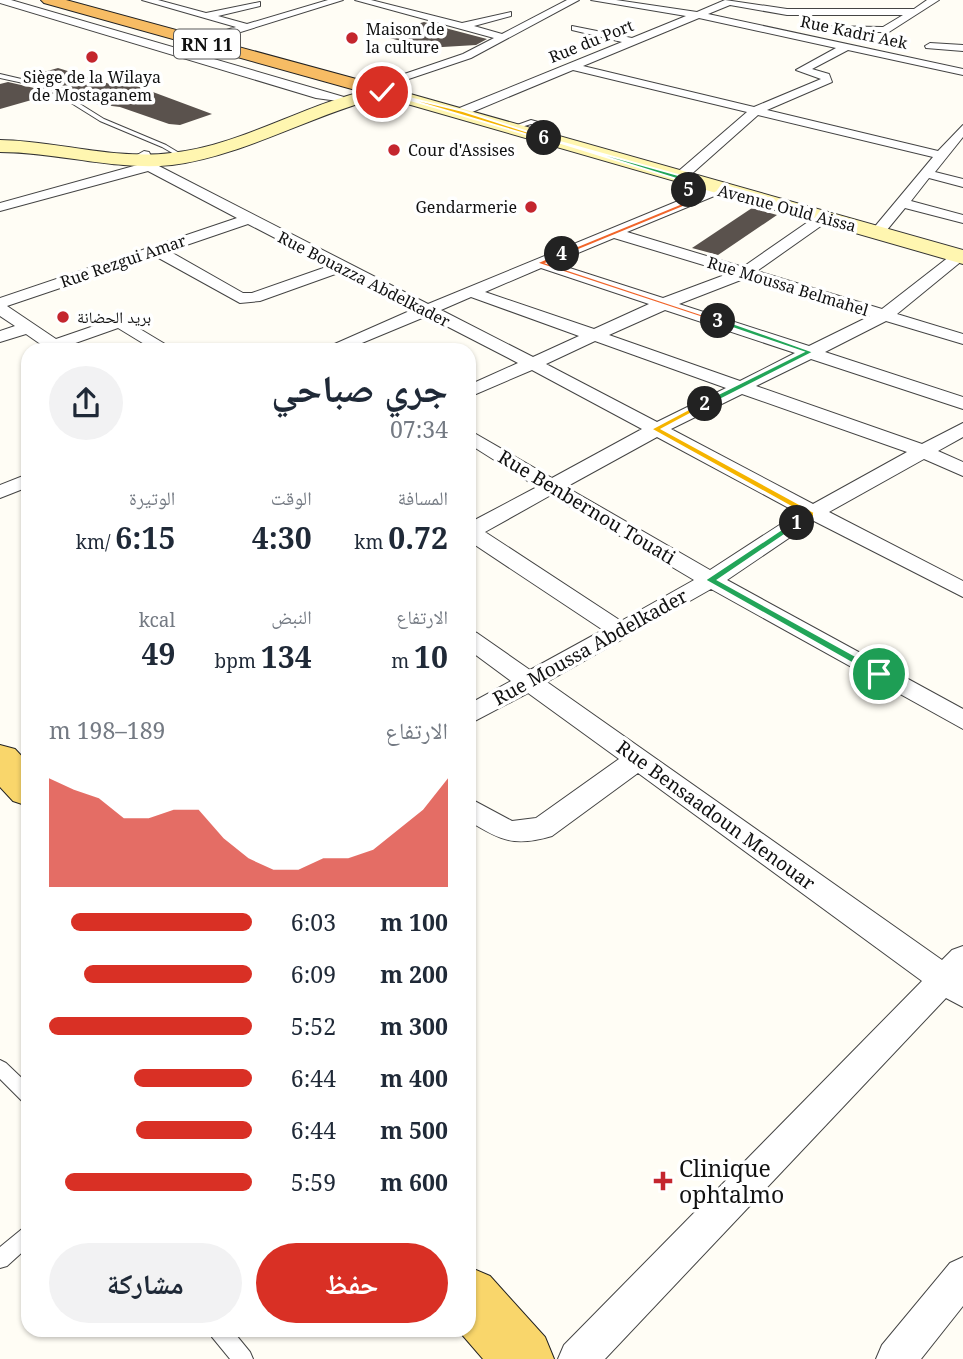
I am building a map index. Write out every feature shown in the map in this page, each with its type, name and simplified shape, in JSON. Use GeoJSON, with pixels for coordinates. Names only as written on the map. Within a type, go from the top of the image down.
{"type":"FeatureCollection","features":[{"type":"Feature","properties":{"kind":"highway"},"geometry":{"type":"LineString","coordinates":[[28,0],[104,17]]}},
{"type":"Feature","properties":{"kind":"highway","name":"RN 11"},"geometry":{"type":"LineString","coordinates":[[41,0],[199,42],[365,92]]}},
{"type":"Feature","properties":{"kind":"highway","name":"RN 11"},"geometry":{"type":"LineString","coordinates":[[49,0],[365,92]]}},
{"type":"Feature","properties":{"kind":"highway"},"geometry":{"type":"LineString","coordinates":[[59,0],[104,17]]}},
{"type":"Feature","properties":{"kind":"main road","name":"Avenue Ould Aissa"},"geometry":{"type":"LineString","coordinates":[[365,92],[411,99],[461,112],[679,178],[961,256]]}},
{"type":"Feature","properties":{"kind":"main road"},"geometry":{"type":"LineString","coordinates":[[179,155],[365,92]]}},
{"type":"Feature","properties":{"kind":"main road"},"geometry":{"type":"LineString","coordinates":[[0,144],[146,160],[179,155],[365,92]]}},
{"type":"Feature","properties":{"kind":"main road"},"geometry":{"type":"LineString","coordinates":[[0,760],[21,782]]}},
{"type":"Feature","properties":{"kind":"main road"},"geometry":{"type":"LineString","coordinates":[[476,1305],[523,1359]]}},
{"type":"Feature","properties":{"kind":"street"},"geometry":{"type":"LineString","coordinates":[[1,0],[320,95],[365,92],[467,56],[574,0]]}},
{"type":"Feature","properties":{"kind":"street"},"geometry":{"type":"LineString","coordinates":[[148,0],[246,27]]}},
{"type":"Feature","properties":{"kind":"street"},"geometry":{"type":"LineString","coordinates":[[190,12],[238,0]]}},
{"type":"Feature","properties":{"kind":"street"},"geometry":{"type":"LineString","coordinates":[[199,42],[338,0]]}},
{"type":"Feature","properties":{"kind":"street"},"geometry":{"type":"LineString","coordinates":[[360,0],[503,37]]}},
{"type":"Feature","properties":{"kind":"street","name":"Rue Kadri Aek"},"geometry":{"type":"LineString","coordinates":[[596,0],[698,15],[963,72]]}},
{"type":"Feature","properties":{"kind":"street"},"geometry":{"type":"LineString","coordinates":[[795,0],[932,0]]}},
{"type":"Feature","properties":{"kind":"street"},"geometry":{"type":"LineString","coordinates":[[787,12],[765,24],[794,29],[885,30],[932,0]]}},
{"type":"Feature","properties":{"kind":"street"},"geometry":{"type":"LineString","coordinates":[[731,1],[787,12],[916,12]]}},
{"type":"Feature","properties":{"kind":"street","name":"Rue du Port"},"geometry":{"type":"LineString","coordinates":[[461,112],[731,1]]}},
{"type":"Feature","properties":{"kind":"street"},"geometry":{"type":"LineString","coordinates":[[697,2],[716,6]]}},
{"type":"Feature","properties":{"kind":"street"},"geometry":{"type":"LineString","coordinates":[[206,16],[257,4]]}},
{"type":"Feature","properties":{"kind":"street"},"geometry":{"type":"LineString","coordinates":[[401,10],[425,4]]}},
{"type":"Feature","properties":{"kind":"street"},"geometry":{"type":"LineString","coordinates":[[462,26],[507,14]]}},
{"type":"Feature","properties":{"kind":"street"},"geometry":{"type":"LineString","coordinates":[[576,28],[632,41]]}},
{"type":"Feature","properties":{"kind":"street"},"geometry":{"type":"LineString","coordinates":[[930,46],[963,48]]}},
{"type":"Feature","properties":{"kind":"street"},"geometry":{"type":"LineString","coordinates":[[691,202],[687,187],[679,178],[757,110],[828,80],[825,76],[802,69],[846,47]]}},
{"type":"Feature","properties":{"kind":"street"},"geometry":{"type":"LineString","coordinates":[[569,66],[757,110],[949,145]]}},
{"type":"Feature","properties":{"kind":"street"},"geometry":{"type":"LineString","coordinates":[[783,99],[809,106]]}},
{"type":"Feature","properties":{"kind":"street"},"geometry":{"type":"LineString","coordinates":[[877,233],[963,129]]}},
{"type":"Feature","properties":{"kind":"street"},"geometry":{"type":"LineString","coordinates":[[0,207],[146,160]]}},
{"type":"Feature","properties":{"kind":"street","name":"Rue Bouazza Abdelkader"},"geometry":{"type":"LineString","coordinates":[[146,160],[246,219],[532,363],[811,514],[963,590]]}},
{"type":"Feature","properties":{"kind":"street"},"geometry":{"type":"LineString","coordinates":[[924,173],[963,183]]}},
{"type":"Feature","properties":{"kind":"street"},"geometry":{"type":"LineString","coordinates":[[347,343],[719,189]]}},
{"type":"Feature","properties":{"kind":"street"},"geometry":{"type":"LineString","coordinates":[[900,203],[963,219]]}},
{"type":"Feature","properties":{"kind":"street"},"geometry":{"type":"LineString","coordinates":[[476,389],[666,303],[743,274],[823,218]]}},
{"type":"Feature","properties":{"kind":"street","name":"Rue Rezgui Amar"},"geometry":{"type":"LineString","coordinates":[[0,303],[246,219]]}},
{"type":"Feature","properties":{"kind":"street","name":"Rue Moussa Belmahel"},"geometry":{"type":"LineString","coordinates":[[614,233],[963,339]]}},
{"type":"Feature","properties":{"kind":"street"},"geometry":{"type":"LineString","coordinates":[[156,250],[240,298],[254,298],[340,267]]}},
{"type":"Feature","properties":{"kind":"street"},"geometry":{"type":"LineString","coordinates":[[476,527],[552,489],[655,429],[885,315],[961,256]]}},
{"type":"Feature","properties":{"kind":"street"},"geometry":{"type":"LineString","coordinates":[[540,263],[963,403]]}},
{"type":"Feature","properties":{"kind":"street"},"geometry":{"type":"LineString","coordinates":[[471,292],[923,451],[963,470]]}},
{"type":"Feature","properties":{"kind":"street"},"geometry":{"type":"LineString","coordinates":[[0,309],[50,343]]}},
{"type":"Feature","properties":{"kind":"street"},"geometry":{"type":"LineString","coordinates":[[69,343],[120,322],[154,343]]}},
{"type":"Feature","properties":{"kind":"street"},"geometry":{"type":"LineString","coordinates":[[0,337],[27,328]]}},
{"type":"Feature","properties":{"kind":"street","name":"Rue Moussa Abdelkader"},"geometry":{"type":"LineString","coordinates":[[476,711],[710,580],[811,514],[963,429]]}},
{"type":"Feature","properties":{"kind":"street","name":"Rue Benbernou Touati"},"geometry":{"type":"LineString","coordinates":[[476,440],[552,489],[710,580],[963,720]]}},
{"type":"Feature","properties":{"kind":"street"},"geometry":{"type":"LineString","coordinates":[[0,492],[21,483]]}},
{"type":"Feature","properties":{"kind":"street"},"geometry":{"type":"LineString","coordinates":[[476,536],[620,631]]}},
{"type":"Feature","properties":{"kind":"street","name":"Rue Bensaadoun Menouar"},"geometry":{"type":"LineString","coordinates":[[476,643],[638,759],[957,977]]}},
{"type":"Feature","properties":{"kind":"street"},"geometry":{"type":"LineString","coordinates":[[476,812],[508,832],[542,828],[638,759]]}},
{"type":"Feature","properties":{"kind":"street"},"geometry":{"type":"LineString","coordinates":[[578,1359],[957,977]]}},
{"type":"Feature","properties":{"kind":"street"},"geometry":{"type":"LineString","coordinates":[[896,1359],[963,1276]]}},
{"type":"Feature","properties":{"kind":"lane"},"geometry":{"type":"LineString","coordinates":[[0,76],[62,90],[70,100],[102,120],[179,155]]}},
{"type":"Feature","properties":{"kind":"lane"},"geometry":{"type":"LineString","coordinates":[[0,1068],[21,1088]]}},
{"type":"Feature","properties":{"kind":"lane"},"geometry":{"type":"LineString","coordinates":[[0,1259],[21,1241]]}},
{"type":"Feature","properties":{"kind":"lane"},"geometry":{"type":"LineString","coordinates":[[225,1337],[243,1359]]}},
{"type":"Feature","properties":{"kind":"building"},"geometry":{"type":"Polygon","coordinates":[[[424,22],[487,39],[476,45],[426,48],[379,35],[424,22]]]}},
{"type":"Feature","properties":{"kind":"building"},"geometry":{"type":"Polygon","coordinates":[[[58,68],[113,85],[126,82],[212,114],[180,125],[169,124],[120,107],[96,104],[72,95],[65,86],[26,77],[58,68]]]}},
{"type":"Feature","properties":{"kind":"building"},"geometry":{"type":"Polygon","coordinates":[[[8,82],[56,93],[0,109],[0,84],[8,82]]]}},
{"type":"Feature","properties":{"kind":"building"},"geometry":{"type":"Polygon","coordinates":[[[752,208],[777,215],[718,255],[692,248],[752,208]]]}},
{"type":"Feature","properties":{"kind":"place","name":"Maison de la culture"},"geometry":{"type":"Point","coordinates":[352,38]}},
{"type":"Feature","properties":{"kind":"place","name":"Siège de la Wilaya de Mostaganem"},"geometry":{"type":"Point","coordinates":[92,57]}},
{"type":"Feature","properties":{"kind":"place","name":"Cour d'Assises"},"geometry":{"type":"Point","coordinates":[394,150]}},
{"type":"Feature","properties":{"kind":"place","name":"Gendarmerie"},"geometry":{"type":"Point","coordinates":[531,207]}},
{"type":"Feature","properties":{"kind":"place","name":"بريد الحضانة"},"geometry":{"type":"Point","coordinates":[63,317]}},
{"type":"Feature","properties":{"kind":"place","name":"Clinique ophtalmo"},"geometry":{"type":"Point","coordinates":[663,1181]}},
{"type":"Feature","properties":{"kind":"route"},"geometry":{"type":"LineString","coordinates":[[382,92],[461,112],[679,178],[685,183],[691,202],[540,263],[810,352],[655,429],[811,514],[710,580],[879,674]]}}]}
